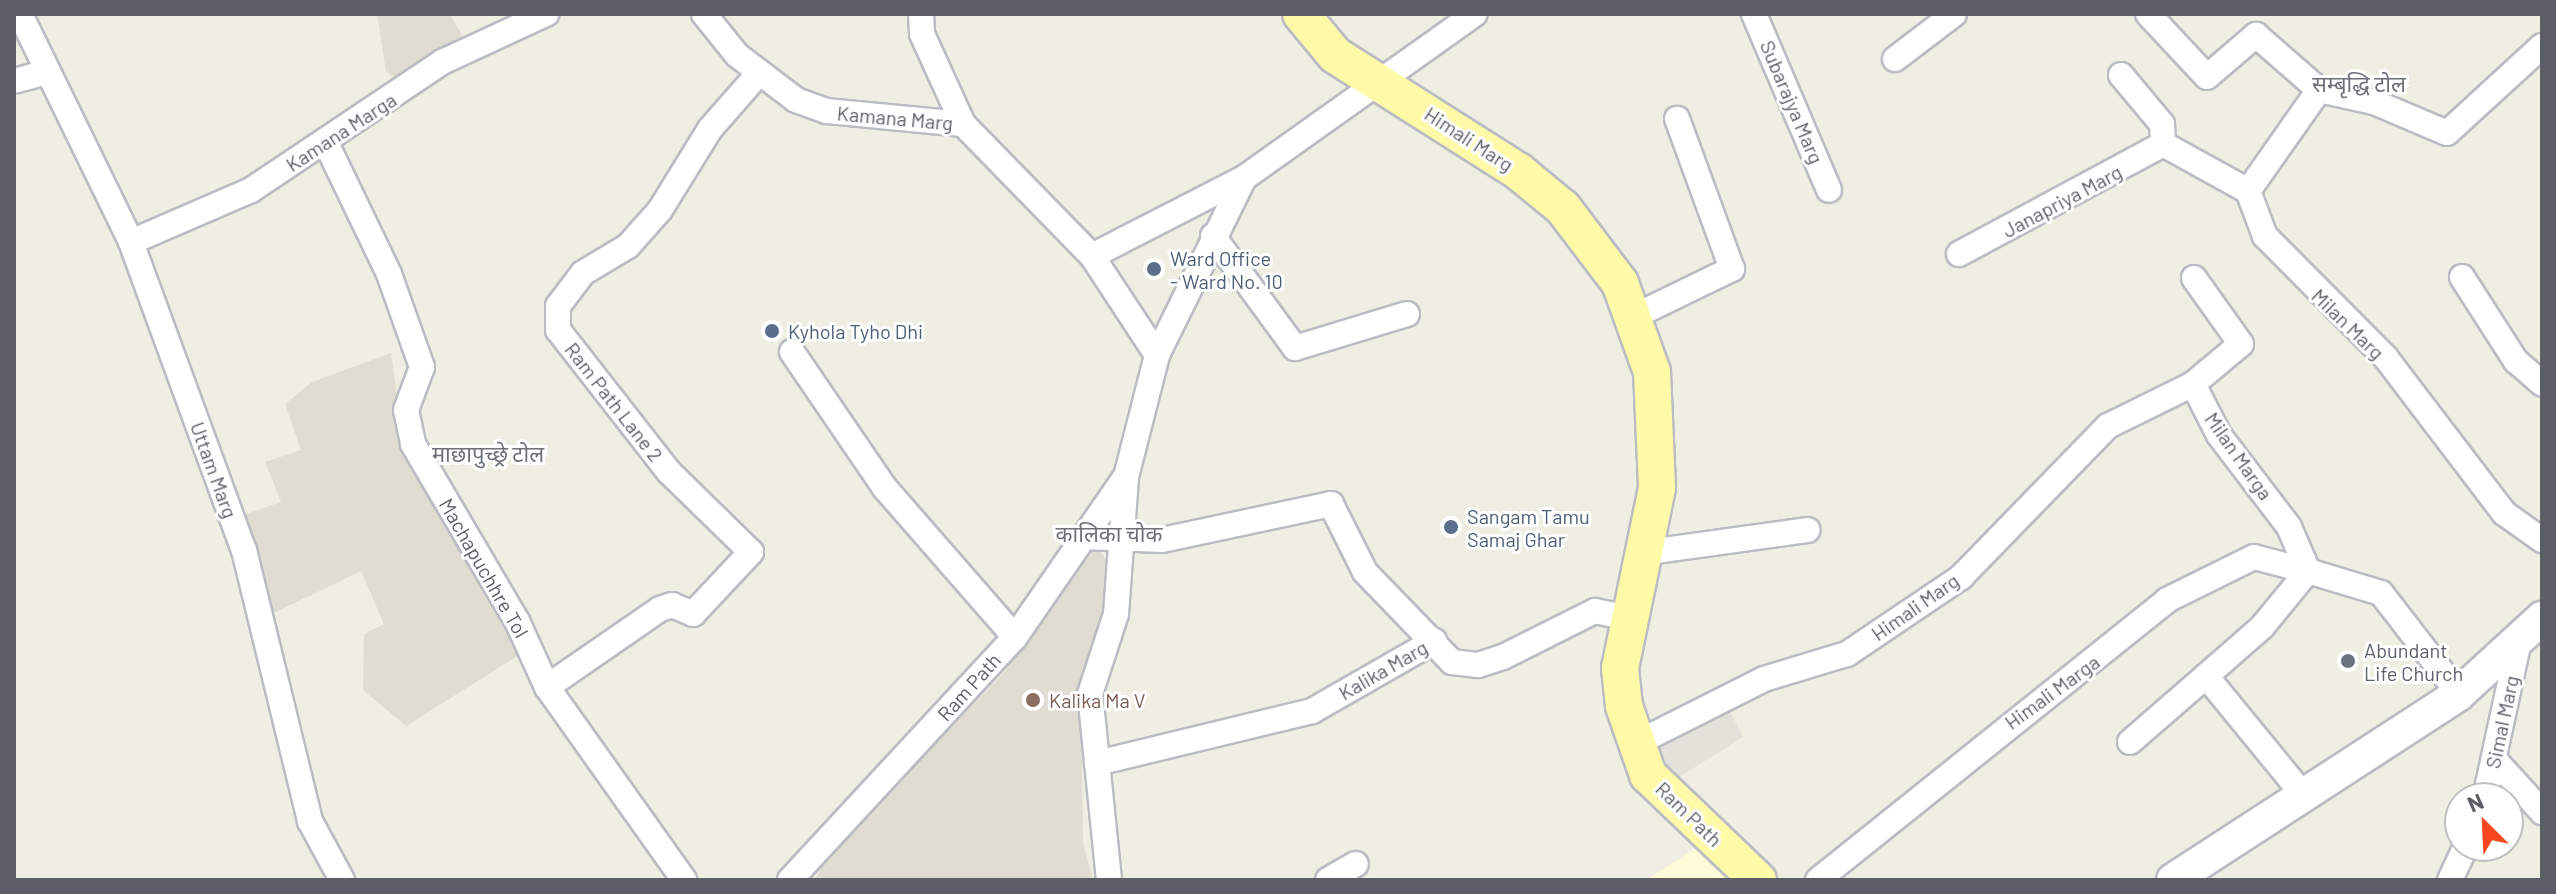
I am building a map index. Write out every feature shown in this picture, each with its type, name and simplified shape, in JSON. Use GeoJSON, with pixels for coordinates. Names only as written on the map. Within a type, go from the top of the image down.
{"type":"FeatureCollection","features":[{"type":"Feature","properties":{"kind":"main road"},"geometry":{"type":"LineString","coordinates":[[1301,14],[1335,55],[1382,87]]}},
{"type":"Feature","properties":{"kind":"main road","name":"Himali Marg"},"geometry":{"type":"LineString","coordinates":[[1382,87],[1518,171],[1563,208],[1596,247],[1635,316],[1652,372],[1655,418],[1649,552]]}},
{"type":"Feature","properties":{"kind":"main road","name":"Ram Path"},"geometry":{"type":"LineString","coordinates":[[1649,552],[1628,618],[1620,668],[1635,744],[1648,775],[1758,880]]}},
{"type":"Feature","properties":{"kind":"main road"},"geometry":{"type":"LineString","coordinates":[[2173,880],[2306,798],[2459,694],[2518,645],[2542,618]]}},
{"type":"Feature","properties":{"kind":"street","name":"Uttam Marg"},"geometry":{"type":"LineString","coordinates":[[20,14],[131,242],[244,550],[310,821],[342,880]]}},
{"type":"Feature","properties":{"kind":"street","name":"Kamana Marga"},"geometry":{"type":"LineString","coordinates":[[131,242],[251,190],[326,143],[442,62],[512,21],[546,14]]}},
{"type":"Feature","properties":{"kind":"street","name":"Kamana Marg"},"geometry":{"type":"LineString","coordinates":[[704,14],[759,73],[827,111],[963,124],[1092,256],[1157,355]]}},
{"type":"Feature","properties":{"kind":"street"},"geometry":{"type":"LineString","coordinates":[[921,14],[922,34],[963,124]]}},
{"type":"Feature","properties":{"kind":"street"},"geometry":{"type":"LineString","coordinates":[[1092,256],[1244,178],[1382,87],[1475,14]]}},
{"type":"Feature","properties":{"kind":"street","name":"Subarajya Marg"},"geometry":{"type":"LineString","coordinates":[[1754,14],[1829,190]]}},
{"type":"Feature","properties":{"kind":"street"},"geometry":{"type":"LineString","coordinates":[[1895,59],[1954,14]]}},
{"type":"Feature","properties":{"kind":"street"},"geometry":{"type":"LineString","coordinates":[[2148,14],[2211,76],[2256,35],[2319,90],[2374,102],[2447,133],[2542,46]]}},
{"type":"Feature","properties":{"kind":"street"},"geometry":{"type":"LineString","coordinates":[[14,81],[48,72]]}},
{"type":"Feature","properties":{"kind":"street","name":"Ram Path Lane 2"},"geometry":{"type":"LineString","coordinates":[[547,687],[660,609],[672,605],[693,614],[745,563],[751,552],[742,537],[669,472],[609,400],[558,330],[558,306],[583,273],[628,246],[660,210],[710,129],[759,73]]}},
{"type":"Feature","properties":{"kind":"street"},"geometry":{"type":"LineString","coordinates":[[2121,75],[2162,124],[2163,144],[2248,191],[2319,90]]}},
{"type":"Feature","properties":{"kind":"street"},"geometry":{"type":"LineString","coordinates":[[1635,316],[1732,269],[1677,119]]}},
{"type":"Feature","properties":{"kind":"street","name":"Machapuchhre Tol"},"geometry":{"type":"LineString","coordinates":[[326,143],[389,274],[422,367],[406,410],[413,444],[517,621],[547,687],[684,880]]}},
{"type":"Feature","properties":{"kind":"street","name":"Janapriya Marg"},"geometry":{"type":"LineString","coordinates":[[1959,254],[2163,144]]}},
{"type":"Feature","properties":{"kind":"street"},"geometry":{"type":"LineString","coordinates":[[1109,880],[1090,694],[1116,614],[1126,477],[1157,355],[1244,178]]}},
{"type":"Feature","properties":{"kind":"street","name":"Milan Marg"},"geometry":{"type":"LineString","coordinates":[[2248,191],[2265,236],[2386,358],[2504,513],[2542,540]]}},
{"type":"Feature","properties":{"kind":"street"},"geometry":{"type":"LineString","coordinates":[[1213,236],[1295,348],[1407,314]]}},
{"type":"Feature","properties":{"kind":"street"},"geometry":{"type":"LineString","coordinates":[[2462,277],[2516,361],[2542,384]]}},
{"type":"Feature","properties":{"kind":"street"},"geometry":{"type":"LineString","coordinates":[[2193,384],[2241,344],[2194,278]]}},
{"type":"Feature","properties":{"kind":"street"},"geometry":{"type":"LineString","coordinates":[[792,352],[884,487],[1015,637]]}},
{"type":"Feature","properties":{"kind":"street","name":"Milan Marga"},"geometry":{"type":"LineString","coordinates":[[2193,384],[2219,435],[2289,527],[2308,571]]}},
{"type":"Feature","properties":{"kind":"street","name":"Himali Marg"},"geometry":{"type":"LineString","coordinates":[[1635,744],[1764,679],[1847,654],[1961,577],[2108,426],[2193,384]]}},
{"type":"Feature","properties":{"kind":"street","name":"Ram Path"},"geometry":{"type":"LineString","coordinates":[[790,880],[1015,637],[1126,477]]}},
{"type":"Feature","properties":{"kind":"street","name":"Kalika Marg"},"geometry":{"type":"LineString","coordinates":[[1097,763],[1312,711],[1434,641],[1365,572],[1331,504],[1121,542]]}},
{"type":"Feature","properties":{"kind":"street"},"geometry":{"type":"LineString","coordinates":[[1649,552],[1807,530]]}},
{"type":"Feature","properties":{"kind":"street"},"geometry":{"type":"LineString","coordinates":[[1084,537],[1121,542]]}},
{"type":"Feature","properties":{"kind":"street","name":"Himali Marga"},"geometry":{"type":"LineString","coordinates":[[1818,880],[2167,600],[2254,557],[2308,571]]}},
{"type":"Feature","properties":{"kind":"street"},"geometry":{"type":"LineString","coordinates":[[2130,742],[2262,627],[2308,571],[2381,593],[2459,694]]}},
{"type":"Feature","properties":{"kind":"street"},"geometry":{"type":"LineString","coordinates":[[1434,641],[1452,662],[1478,665],[1595,611],[1628,618]]}},
{"type":"Feature","properties":{"kind":"street","name":"Simal Marg"},"geometry":{"type":"LineString","coordinates":[[2489,782],[2518,645]]}},
{"type":"Feature","properties":{"kind":"street"},"geometry":{"type":"LineString","coordinates":[[2206,676],[2306,798]]}},
{"type":"Feature","properties":{"kind":"street"},"geometry":{"type":"LineString","coordinates":[[2494,759],[2542,812]]}},
{"type":"Feature","properties":{"kind":"street"},"geometry":{"type":"LineString","coordinates":[[1328,880],[1356,864]]}},
{"type":"Feature","properties":{"kind":"shaded area"},"geometry":{"type":"Polygon","coordinates":[[[377,14],[450,14],[463,37],[401,81],[386,72],[377,14]]]}},
{"type":"Feature","properties":{"kind":"shaded area"},"geometry":{"type":"Polygon","coordinates":[[[391,353],[401,425],[514,630],[519,655],[406,726],[363,690],[364,634],[384,624],[361,571],[274,613],[240,516],[281,502],[265,462],[301,450],[285,404],[312,382],[391,353]]]}},
{"type":"Feature","properties":{"kind":"shaded area","name":"Kalika Ma V"},"geometry":{"type":"Polygon","coordinates":[[[1096,546],[1108,562],[1082,758],[1083,842],[1093,880],[814,880],[837,844],[1003,674],[1096,546]]]}},
{"type":"Feature","properties":{"kind":"shaded area"},"geometry":{"type":"Polygon","coordinates":[[[1728,707],[1743,737],[1673,781],[1651,742],[1728,707]]]}},
{"type":"Feature","properties":{"kind":"shaded area"},"geometry":{"type":"Polygon","coordinates":[[[1699,846],[1737,880],[1646,880],[1699,846]]]}},
{"type":"Feature","properties":{"kind":"place","name":"Ward Office - Ward No. 10"},"geometry":{"type":"Point","coordinates":[1154,269]}},
{"type":"Feature","properties":{"kind":"place","name":"Kyhola Tyho Dhi"},"geometry":{"type":"Point","coordinates":[772,331]}},
{"type":"Feature","properties":{"kind":"place","name":"Sangam Tamu Samaj Ghar"},"geometry":{"type":"Point","coordinates":[1451,527]}},
{"type":"Feature","properties":{"kind":"place","name":"Abundant Life Church"},"geometry":{"type":"Point","coordinates":[2348,661]}},
{"type":"Feature","properties":{"kind":"place","name":"Kalika Ma V"},"geometry":{"type":"Point","coordinates":[1033,700]}},
{"type":"Feature","properties":{"kind":"district","name":"सम्बृद्धि टोल"},"geometry":{"type":"Point","coordinates":[2359,84]}},
{"type":"Feature","properties":{"kind":"district","name":"माछापुच्छ्रे टोल"},"geometry":{"type":"Point","coordinates":[488,454]}},
{"type":"Feature","properties":{"kind":"district","name":"कालिका चोक"},"geometry":{"type":"Point","coordinates":[1109,534]}}]}
